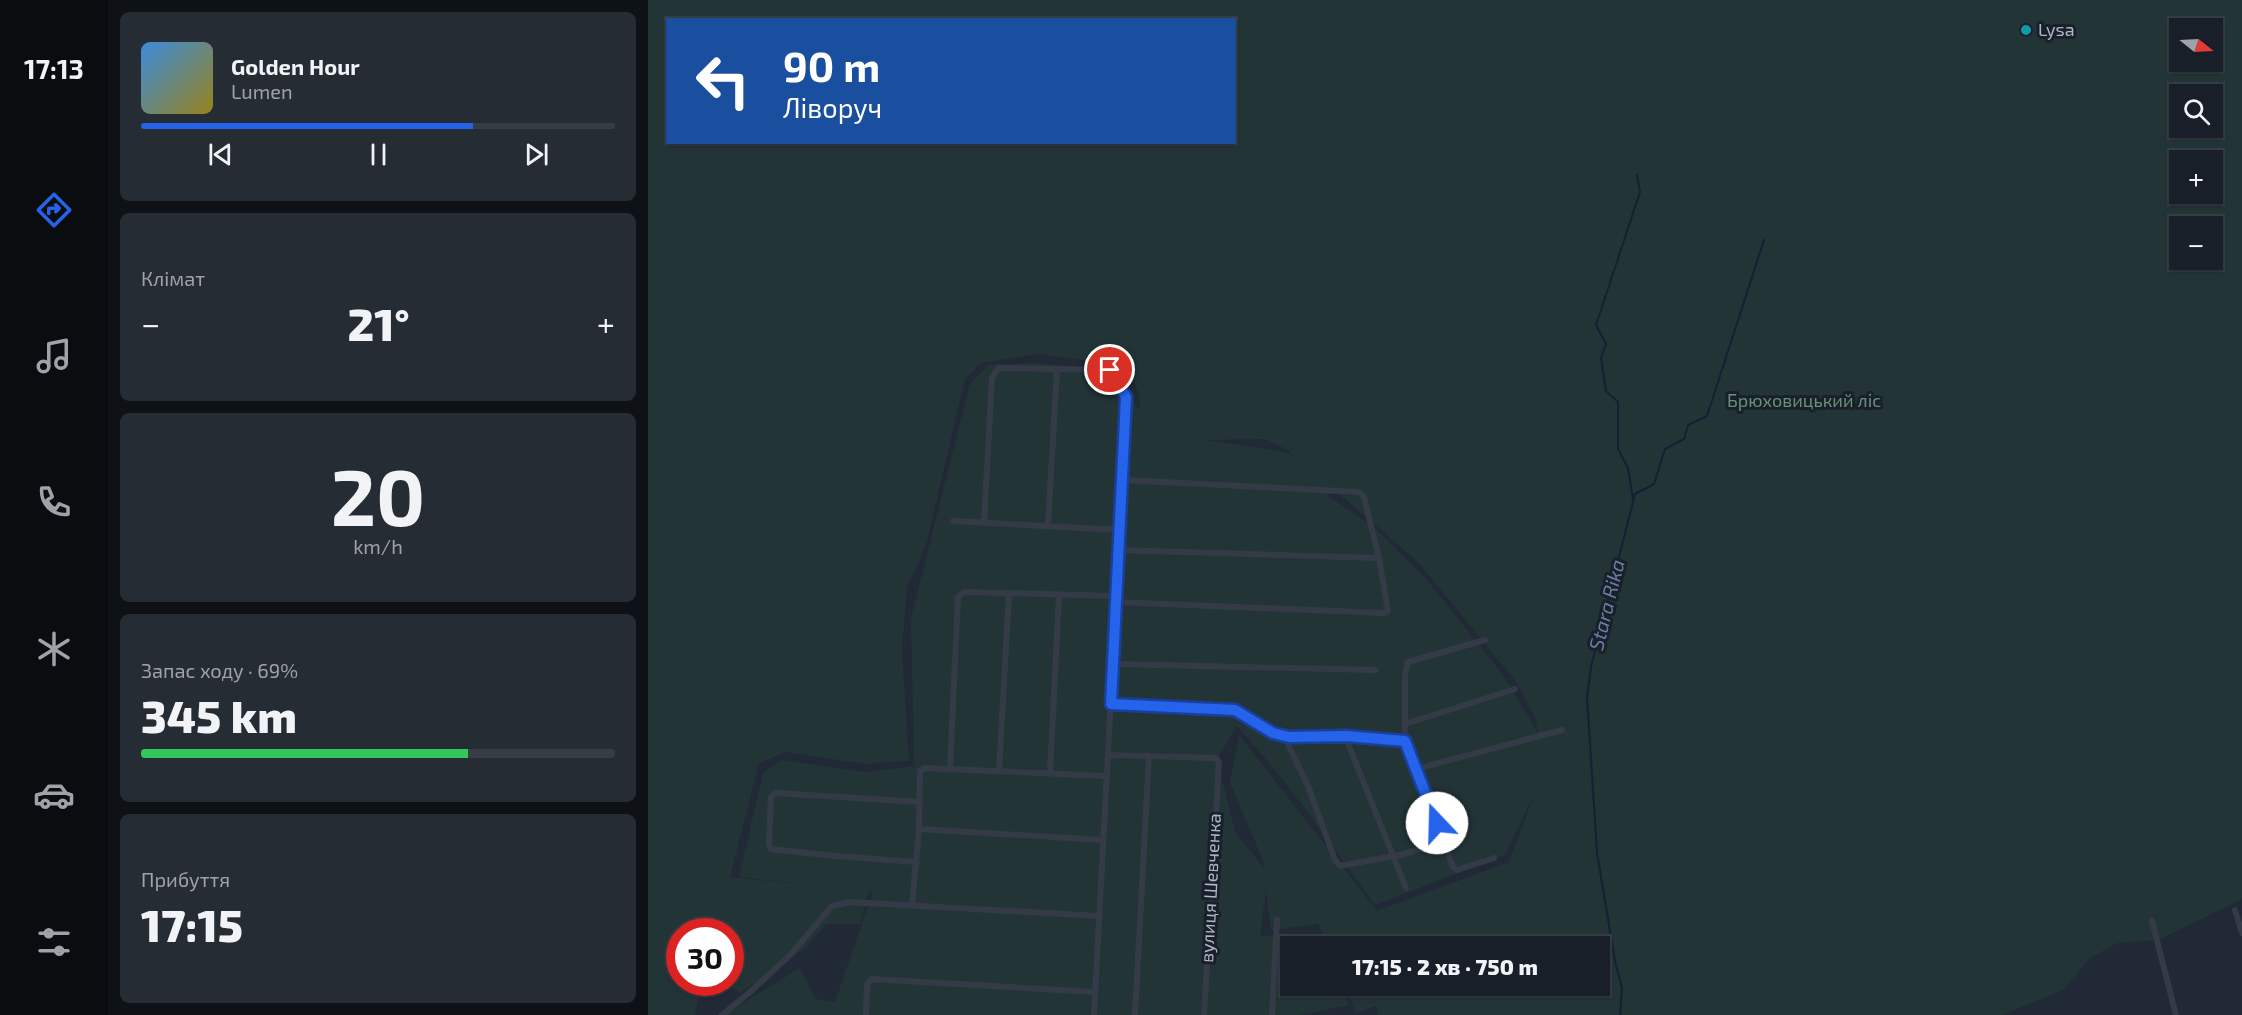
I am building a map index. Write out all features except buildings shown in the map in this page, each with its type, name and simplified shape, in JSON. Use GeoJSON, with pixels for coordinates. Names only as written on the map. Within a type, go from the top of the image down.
{"type":"FeatureCollection","features":[{"type":"Feature","properties":{"kind":"street"},"geometry":{"type":"LineString","coordinates":[[984,523],[992,378],[998,368],[1110,370],[1126,397],[1094,1015]]}},
{"type":"Feature","properties":{"kind":"street"},"geometry":{"type":"LineString","coordinates":[[1048,526],[1057,369]]}},
{"type":"Feature","properties":{"kind":"street"},"geometry":{"type":"LineString","coordinates":[[950,768],[958,597],[964,592],[1383,613],[1388,610],[1379,558],[1364,497],[1359,492],[1122,480]]}},
{"type":"Feature","properties":{"kind":"street"},"geometry":{"type":"LineString","coordinates":[[953,521],[1120,530]]}},
{"type":"Feature","properties":{"kind":"street"},"geometry":{"type":"LineString","coordinates":[[1119,550],[1379,558]]}},
{"type":"Feature","properties":{"kind":"street"},"geometry":{"type":"LineString","coordinates":[[999,771],[1009,594]]}},
{"type":"Feature","properties":{"kind":"street"},"geometry":{"type":"LineString","coordinates":[[1050,773],[1059,596]]}},
{"type":"Feature","properties":{"kind":"street"},"geometry":{"type":"LineString","coordinates":[[1485,640],[1408,662],[1405,675],[1405,741],[1453,867],[1457,870],[1494,858]]}},
{"type":"Feature","properties":{"kind":"street"},"geometry":{"type":"LineString","coordinates":[[1113,663],[1376,670]]}},
{"type":"Feature","properties":{"kind":"street"},"geometry":{"type":"LineString","coordinates":[[1405,724],[1515,689]]}},
{"type":"Feature","properties":{"kind":"street"},"geometry":{"type":"LineString","coordinates":[[1111,704],[1235,710],[1273,733],[1284,736],[1346,736],[1405,741]]}},
{"type":"Feature","properties":{"kind":"street"},"geometry":{"type":"LineString","coordinates":[[1416,769],[1562,730]]}},
{"type":"Feature","properties":{"kind":"street"},"geometry":{"type":"LineString","coordinates":[[1284,736],[1308,786],[1335,860],[1340,866],[1393,856],[1444,842]]}},
{"type":"Feature","properties":{"kind":"street"},"geometry":{"type":"LineString","coordinates":[[1346,736],[1406,888]]}},
{"type":"Feature","properties":{"kind":"street"},"geometry":{"type":"LineString","coordinates":[[1108,755],[1149,756],[1135,1015]]}},
{"type":"Feature","properties":{"kind":"street","name":"вулиця Шевченка"},"geometry":{"type":"LineString","coordinates":[[1149,756],[1216,758],[1219,762],[1204,1015]]}},
{"type":"Feature","properties":{"kind":"street"},"geometry":{"type":"LineString","coordinates":[[912,905],[919,829],[920,771],[924,768],[1107,776]]}},
{"type":"Feature","properties":{"kind":"street"},"geometry":{"type":"LineString","coordinates":[[917,862],[771,849],[769,844],[771,798],[776,793],[920,802]]}},
{"type":"Feature","properties":{"kind":"street"},"geometry":{"type":"LineString","coordinates":[[919,829],[1103,840]]}},
{"type":"Feature","properties":{"kind":"street"},"geometry":{"type":"LineString","coordinates":[[722,1015],[790,955],[832,906],[850,902],[1099,916]]}},
{"type":"Feature","properties":{"kind":"street"},"geometry":{"type":"LineString","coordinates":[[2235,910],[2242,933]]}},
{"type":"Feature","properties":{"kind":"street"},"geometry":{"type":"LineString","coordinates":[[1272,1015],[1277,920]]}},
{"type":"Feature","properties":{"kind":"street"},"geometry":{"type":"LineString","coordinates":[[2152,921],[2176,1015]]}},
{"type":"Feature","properties":{"kind":"street"},"geometry":{"type":"LineString","coordinates":[[866,1015],[867,985],[871,979],[1095,992]]}},
{"type":"Feature","properties":{"kind":"green space","name":"Брюховицький ліс"},"geometry":{"type":"Polygon","coordinates":[[[648,0],[2242,0],[2242,899],[2158,940],[2117,943],[2090,958],[2063,990],[2002,1015],[1378,1015],[1376,1006],[1356,1013],[1349,996],[1610,996],[1610,936],[1323,936],[1318,924],[1271,930],[1266,890],[1260,936],[1280,937],[1280,996],[1345,996],[1349,1005],[1300,1015],[724,1015],[800,968],[815,999],[835,1002],[873,892],[869,891],[860,924],[827,924],[805,948],[744,990],[744,918],[666,918],[666,996],[701,996],[698,999],[695,1015],[648,1015],[648,0]],[[1037,354],[981,363],[965,379],[926,545],[907,588],[902,649],[909,761],[866,764],[785,752],[759,763],[730,877],[830,887],[739,877],[763,773],[781,760],[865,772],[914,766],[911,618],[970,384],[988,365],[1037,363],[1115,371],[1139,410],[1138,392],[1123,365],[1037,354]],[[1265,439],[1204,440],[1290,454],[1298,463],[1288,450],[1265,439]],[[1318,485],[1328,496],[1374,527],[1427,580],[1503,675],[1538,733],[1536,719],[1515,680],[1417,561],[1343,497],[1318,485]],[[1237,726],[1217,759],[1235,832],[1264,868],[1230,782],[1239,735],[1377,911],[1509,862],[1535,793],[1505,855],[1375,905],[1291,791],[1237,726]]]}},
{"type":"Feature","properties":{"kind":"waterway"},"geometry":{"type":"LineString","coordinates":[[1633,499],[1628,468],[1618,449],[1618,402],[1606,391],[1601,358],[1606,344],[1596,325],[1640,192],[1637,175]]}},
{"type":"Feature","properties":{"kind":"waterway","name":"Stara Rika"},"geometry":{"type":"LineString","coordinates":[[1620,1015],[1622,988],[1615,961],[1597,853],[1587,697],[1591,667],[1635,494],[1654,484],[1665,449],[1684,439],[1688,425],[1707,416],[1764,240]]}},
{"type":"Feature","properties":{"kind":"place","name":"Lysa"},"geometry":{"type":"Point","coordinates":[2026,30]}},
{"type":"Feature","properties":{"kind":"route"},"geometry":{"type":"LineString","coordinates":[[1110,370],[1126,397],[1111,704],[1235,710],[1273,733],[1289,737],[1346,736],[1405,741],[1437,823]]}}]}
